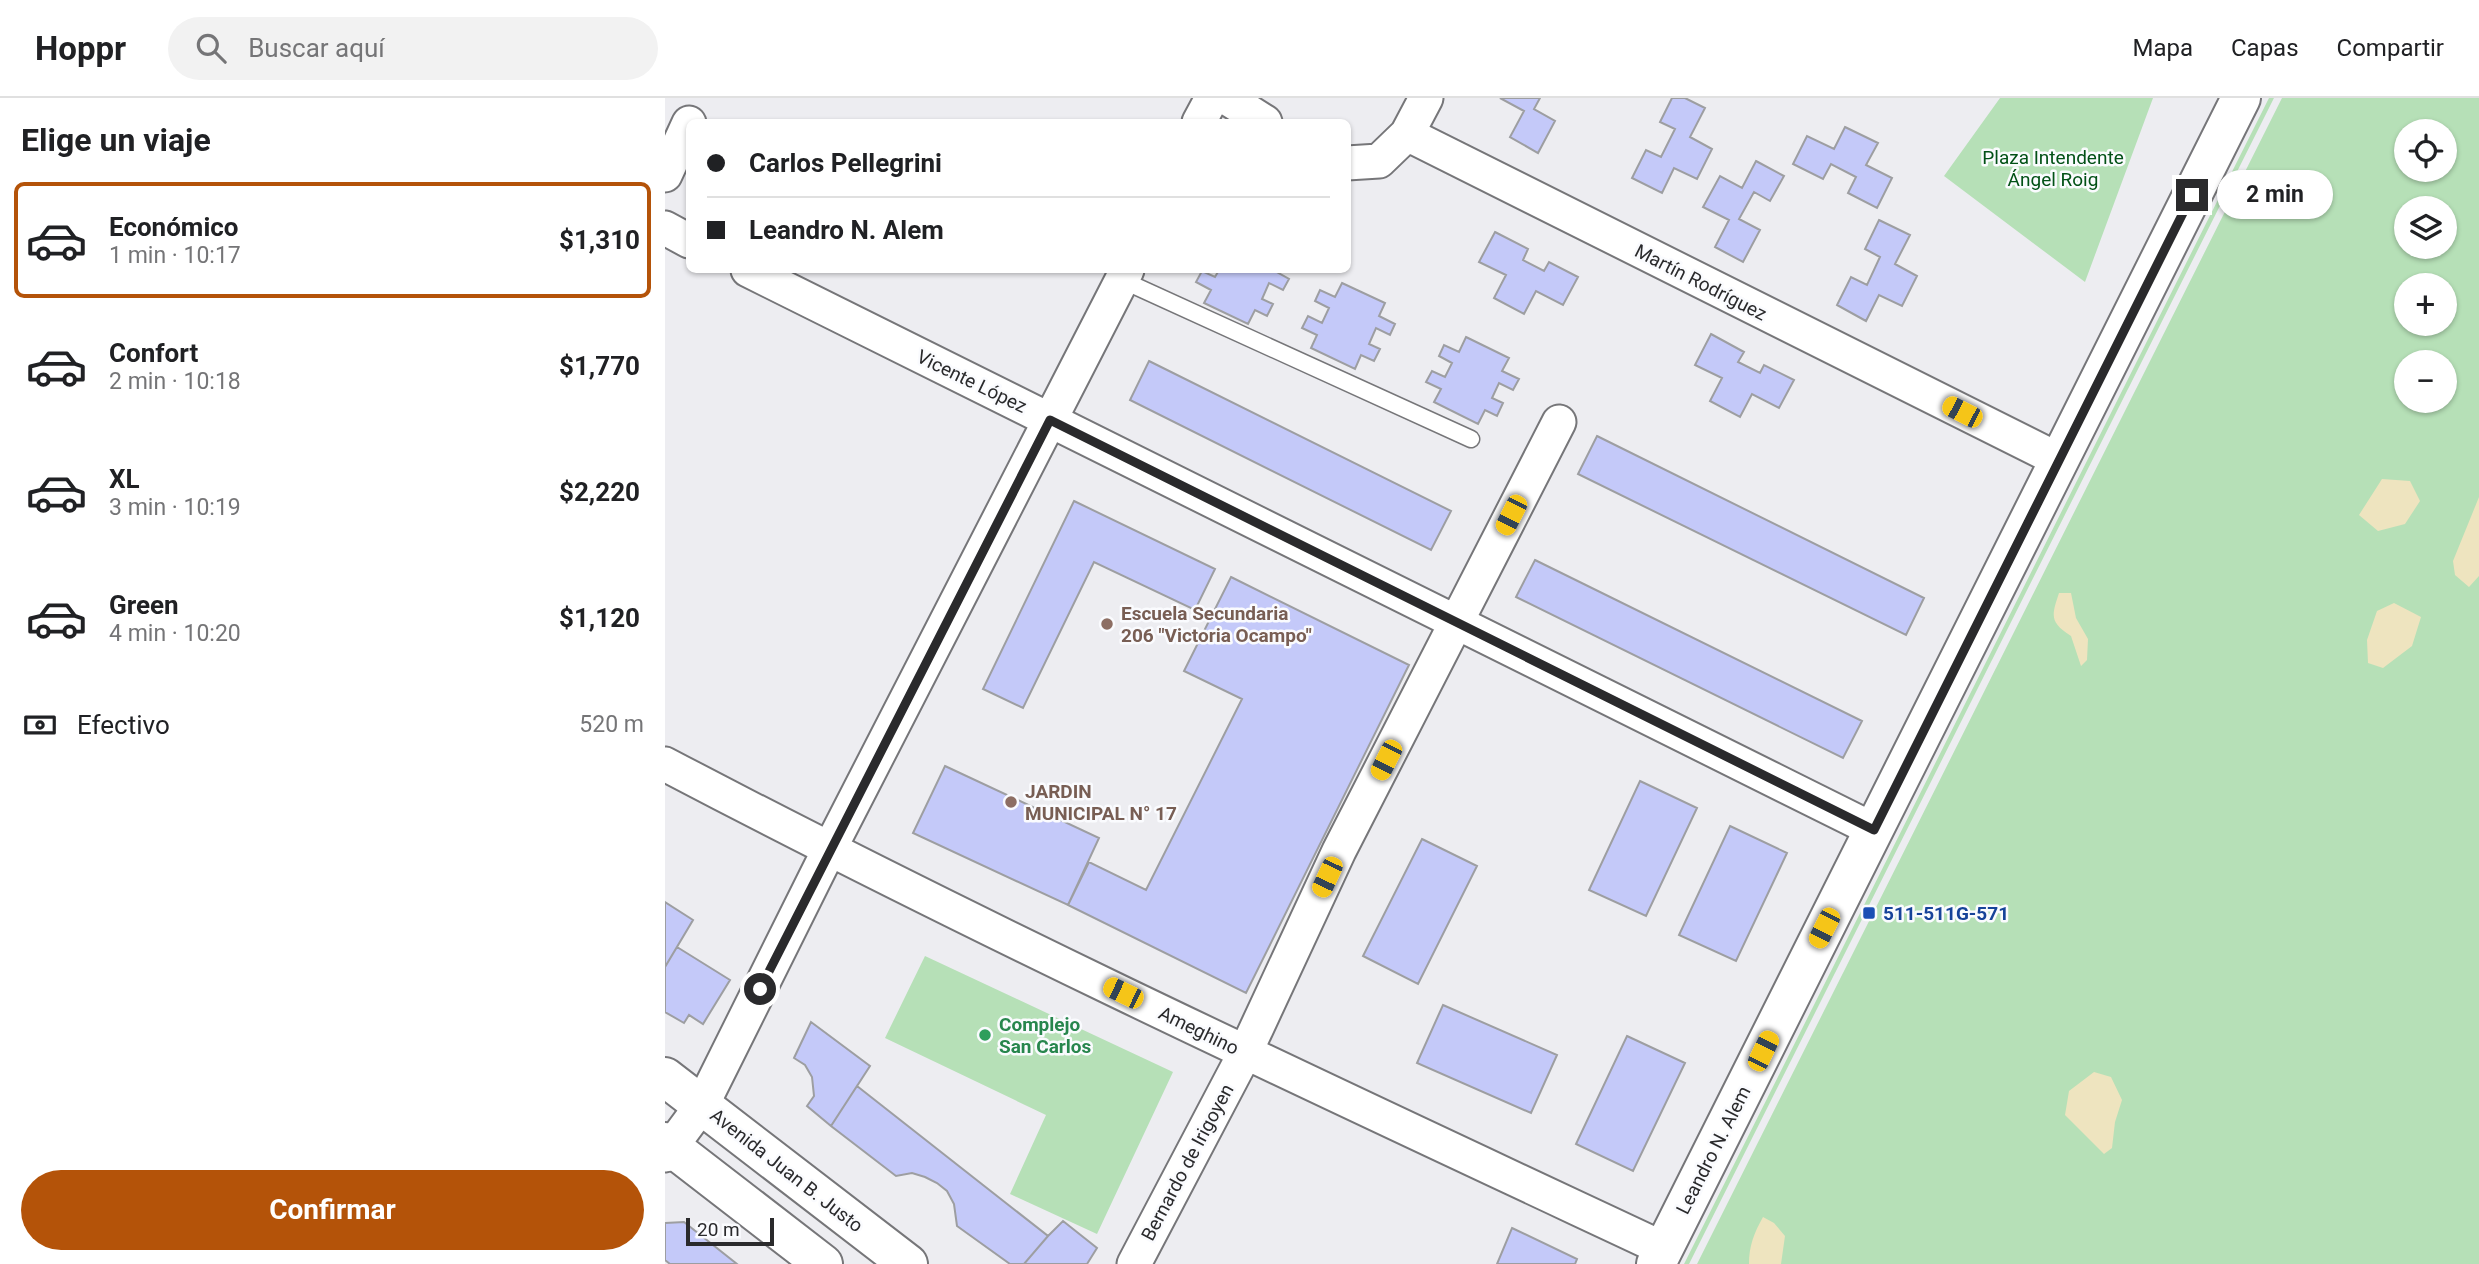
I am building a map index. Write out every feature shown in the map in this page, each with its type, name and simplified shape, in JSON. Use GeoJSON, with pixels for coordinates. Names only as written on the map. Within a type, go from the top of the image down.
{"type":"FeatureCollection","features":[{"type":"Feature","properties":{"kind":"main road","name":"Leandro N. Alem"},"geometry":{"type":"LineString","coordinates":[[1660,1256],[2241,98]]}},
{"type":"Feature","properties":{"kind":"main road","name":"Avenida Juan B. Justo"},"geometry":{"type":"LineString","coordinates":[[665,1077],[908,1264]]}},
{"type":"Feature","properties":{"kind":"main road"},"geometry":{"type":"LineString","coordinates":[[667,1148],[823,1264]]}},
{"type":"Feature","properties":{"kind":"street"},"geometry":{"type":"LineString","coordinates":[[692,119],[702,98]]}},
{"type":"Feature","properties":{"kind":"street"},"geometry":{"type":"LineString","coordinates":[[1201,119],[1212,98]]}},
{"type":"Feature","properties":{"kind":"street"},"geometry":{"type":"LineString","coordinates":[[1227,98],[1260,119]]}},
{"type":"Feature","properties":{"kind":"street"},"geometry":{"type":"LineString","coordinates":[[1351,163],[1379,160],[1407,135],[1426,98]]}},
{"type":"Feature","properties":{"kind":"street"},"geometry":{"type":"LineString","coordinates":[[665,175],[686,131]]}},
{"type":"Feature","properties":{"kind":"street","name":"Martín Rodríguez"},"geometry":{"type":"LineString","coordinates":[[1407,135],[2059,460]]}},
{"type":"Feature","properties":{"kind":"street"},"geometry":{"type":"LineString","coordinates":[[665,228],[686,238]]}},
{"type":"Feature","properties":{"kind":"street","name":"Vicente López"},"geometry":{"type":"LineString","coordinates":[[754,273],[1874,830]]}},
{"type":"Feature","properties":{"kind":"street"},"geometry":{"type":"LineString","coordinates":[[667,1148],[702,1105],[829,850],[1124,275]]}},
{"type":"Feature","properties":{"kind":"street","name":"Bernardo de Irigoyen"},"geometry":{"type":"LineString","coordinates":[[1134,1264],[1245,1053],[1339,851],[1559,422]]}},
{"type":"Feature","properties":{"kind":"street","name":"Ameghino"},"geometry":{"type":"LineString","coordinates":[[665,764],[829,850],[1660,1256]]}},
{"type":"Feature","properties":{"kind":"lane"},"geometry":{"type":"LineString","coordinates":[[1124,275],[1471,439]]}},
{"type":"Feature","properties":{"kind":"green space","name":"Plaza Intendente Ángel Roig"},"geometry":{"type":"Polygon","coordinates":[[[2000,98],[2153,98],[2085,282],[1944,176],[2000,98]]]}},
{"type":"Feature","properties":{"kind":"green space"},"geometry":{"type":"Polygon","coordinates":[[[2269,98],[2274,98],[1689,1264],[1684,1264],[2269,98]]]}},
{"type":"Feature","properties":{"kind":"green space"},"geometry":{"type":"Polygon","coordinates":[[[2282,98],[2479,98],[2479,1264],[1697,1264],[2282,98]]]}},
{"type":"Feature","properties":{"kind":"green space"},"geometry":{"type":"Polygon","coordinates":[[[925,956],[1173,1072],[1097,1234],[1010,1194],[1046,1115],[885,1038],[925,956]]]}},
{"type":"Feature","properties":{"kind":"sand"},"geometry":{"type":"Polygon","coordinates":[[[2382,479],[2410,481],[2420,501],[2405,524],[2378,531],[2359,515],[2382,479]]]}},
{"type":"Feature","properties":{"kind":"sand"},"geometry":{"type":"Polygon","coordinates":[[[2479,497],[2479,576],[2469,587],[2455,575],[2453,561],[2479,497]]]}},
{"type":"Feature","properties":{"kind":"sand"},"geometry":{"type":"Polygon","coordinates":[[[2059,593],[2071,593],[2076,618],[2088,639],[2087,660],[2081,666],[2071,636],[2059,627],[2054,618],[2059,593]]]}},
{"type":"Feature","properties":{"kind":"sand"},"geometry":{"type":"Polygon","coordinates":[[[2394,603],[2421,617],[2412,646],[2383,668],[2368,663],[2367,640],[2377,611],[2394,603]]]}},
{"type":"Feature","properties":{"kind":"sand"},"geometry":{"type":"Polygon","coordinates":[[[2094,1072],[2111,1077],[2122,1100],[2115,1122],[2112,1148],[2104,1154],[2065,1115],[2069,1091],[2094,1072]]]}},
{"type":"Feature","properties":{"kind":"sand"},"geometry":{"type":"Polygon","coordinates":[[[1763,1217],[1774,1223],[1785,1236],[1781,1264],[1749,1264],[1753,1240],[1763,1217]]]}},
{"type":"Feature","properties":{"kind":"building"},"geometry":{"type":"Polygon","coordinates":[[[1500,98],[1540,98],[1534,109],[1555,121],[1538,153],[1510,137],[1524,111],[1500,98]]]}},
{"type":"Feature","properties":{"kind":"building"},"geometry":{"type":"Polygon","coordinates":[[[1672,98],[1685,98],[1705,108],[1690,137],[1712,149],[1697,179],[1674,168],[1662,193],[1632,178],[1646,150],[1661,157],[1675,129],[1660,122],[1672,98]]]}},
{"type":"Feature","properties":{"kind":"building"},"geometry":{"type":"Polygon","coordinates":[[[1845,127],[1878,143],[1866,165],[1892,178],[1877,208],[1848,193],[1856,177],[1831,164],[1823,179],[1793,164],[1807,136],[1834,149],[1845,127]]]}},
{"type":"Feature","properties":{"kind":"building"},"geometry":{"type":"Polygon","coordinates":[[[1756,161],[1784,176],[1770,201],[1754,192],[1739,219],[1760,230],[1743,262],[1715,247],[1729,220],[1703,207],[1720,176],[1742,188],[1756,161]]]}},
{"type":"Feature","properties":{"kind":"building"},"geometry":{"type":"Polygon","coordinates":[[[1879,220],[1910,235],[1895,264],[1917,276],[1902,306],[1879,295],[1866,321],[1837,305],[1851,277],[1867,285],[1880,257],[1865,249],[1879,220]]]}},
{"type":"Feature","properties":{"kind":"building"},"geometry":{"type":"Polygon","coordinates":[[[1495,232],[1528,249],[1523,260],[1544,271],[1549,262],[1578,277],[1563,305],[1536,291],[1524,314],[1494,298],[1506,275],[1479,262],[1495,232]]]}},
{"type":"Feature","properties":{"kind":"building"},"geometry":{"type":"Polygon","coordinates":[[[1201,273],[1215,277],[1217,273],[1278,273],[1289,279],[1283,290],[1269,283],[1262,299],[1273,304],[1267,316],[1255,310],[1248,324],[1204,303],[1211,290],[1196,282],[1201,273]]]}},
{"type":"Feature","properties":{"kind":"building"},"geometry":{"type":"Polygon","coordinates":[[[1342,283],[1385,303],[1379,316],[1395,324],[1390,335],[1376,328],[1369,344],[1380,349],[1374,361],[1361,355],[1355,369],[1311,348],[1317,335],[1302,328],[1308,316],[1322,323],[1329,308],[1315,301],[1320,290],[1335,297],[1342,283]]]}},
{"type":"Feature","properties":{"kind":"building"},"geometry":{"type":"Polygon","coordinates":[[[1711,334],[1744,352],[1738,362],[1760,373],[1764,365],[1794,380],[1779,408],[1752,394],[1740,417],[1710,401],[1722,378],[1695,365],[1711,334]]]}},
{"type":"Feature","properties":{"kind":"building"},"geometry":{"type":"Polygon","coordinates":[[[1466,337],[1509,358],[1502,371],[1519,379],[1513,390],[1499,383],[1492,398],[1503,403],[1497,416],[1485,410],[1478,424],[1434,402],[1441,389],[1426,382],[1432,371],[1445,377],[1452,363],[1439,356],[1444,345],[1459,352],[1466,337]]]}},
{"type":"Feature","properties":{"kind":"building"},"geometry":{"type":"Polygon","coordinates":[[[1149,361],[1451,511],[1431,550],[1130,400],[1149,361]]]}},
{"type":"Feature","properties":{"kind":"building"},"geometry":{"type":"Polygon","coordinates":[[[1597,436],[1924,598],[1906,635],[1578,474],[1597,436]]]}},
{"type":"Feature","properties":{"kind":"building"},"geometry":{"type":"Polygon","coordinates":[[[1074,501],[1215,569],[1195,610],[1094,562],[1023,708],[983,689],[1074,501]]]}},
{"type":"Feature","properties":{"kind":"building"},"geometry":{"type":"Polygon","coordinates":[[[1535,560],[1862,721],[1843,758],[1516,597],[1535,560]]]}},
{"type":"Feature","properties":{"kind":"building"},"geometry":{"type":"Polygon","coordinates":[[[1231,577],[1409,665],[1246,993],[1068,905],[1089,862],[1146,890],[1242,699],[1184,671],[1231,577]]]}},
{"type":"Feature","properties":{"kind":"building"},"geometry":{"type":"Polygon","coordinates":[[[945,766],[1099,838],[1068,905],[913,833],[945,766]]]}},
{"type":"Feature","properties":{"kind":"building"},"geometry":{"type":"Polygon","coordinates":[[[1640,781],[1697,808],[1646,916],[1589,890],[1640,781]]]}},
{"type":"Feature","properties":{"kind":"building"},"geometry":{"type":"Polygon","coordinates":[[[1730,826],[1787,853],[1736,961],[1679,935],[1730,826]]]}},
{"type":"Feature","properties":{"kind":"building"},"geometry":{"type":"Polygon","coordinates":[[[1422,839],[1477,866],[1418,984],[1363,956],[1422,839]]]}},
{"type":"Feature","properties":{"kind":"building"},"geometry":{"type":"Polygon","coordinates":[[[665,902],[693,920],[665,967],[665,902]]]}},
{"type":"Feature","properties":{"kind":"building"},"geometry":{"type":"Polygon","coordinates":[[[677,947],[730,980],[703,1024],[689,1015],[684,1023],[665,1012],[665,967],[677,947]]]}},
{"type":"Feature","properties":{"kind":"building"},"geometry":{"type":"Polygon","coordinates":[[[1443,1005],[1557,1055],[1531,1113],[1417,1063],[1443,1005]]]}},
{"type":"Feature","properties":{"kind":"building"},"geometry":{"type":"Polygon","coordinates":[[[811,1022],[870,1066],[831,1126],[807,1106],[814,1096],[812,1077],[805,1065],[794,1058],[811,1022]]]}},
{"type":"Feature","properties":{"kind":"building"},"geometry":{"type":"Polygon","coordinates":[[[1627,1036],[1685,1063],[1633,1171],[1576,1144],[1627,1036]]]}},
{"type":"Feature","properties":{"kind":"building"},"geometry":{"type":"Polygon","coordinates":[[[857,1086],[1048,1236],[1024,1264],[1010,1264],[957,1226],[954,1204],[947,1191],[937,1183],[912,1173],[896,1176],[831,1126],[857,1086]]]}},
{"type":"Feature","properties":{"kind":"building"},"geometry":{"type":"Polygon","coordinates":[[[1063,1221],[1097,1248],[1087,1264],[1024,1264],[1048,1236],[1063,1221]]]}},
{"type":"Feature","properties":{"kind":"building"},"geometry":{"type":"Polygon","coordinates":[[[684,1222],[737,1264],[670,1264],[665,1260],[665,1223],[684,1222]]]}},
{"type":"Feature","properties":{"kind":"building"},"geometry":{"type":"Polygon","coordinates":[[[1512,1228],[1577,1259],[1575,1264],[1497,1264],[1512,1228]]]}},
{"type":"Feature","properties":{"kind":"place","name":"Escuela Secundaria 206 \"Victoria Ocampo\""},"geometry":{"type":"Point","coordinates":[1107,624]}},
{"type":"Feature","properties":{"kind":"place","name":"JARDIN MUNICIPAL N° 17"},"geometry":{"type":"Point","coordinates":[1011,802]}},
{"type":"Feature","properties":{"kind":"place","name":"511-511G-571"},"geometry":{"type":"Point","coordinates":[1869,913]}},
{"type":"Feature","properties":{"kind":"place","name":"Complejo San Carlos"},"geometry":{"type":"Point","coordinates":[985,1035]}},
{"type":"Feature","properties":{"kind":"route"},"geometry":{"type":"LineString","coordinates":[[760,989],[1050,420],[1874,830],[2192,195]]}}]}
